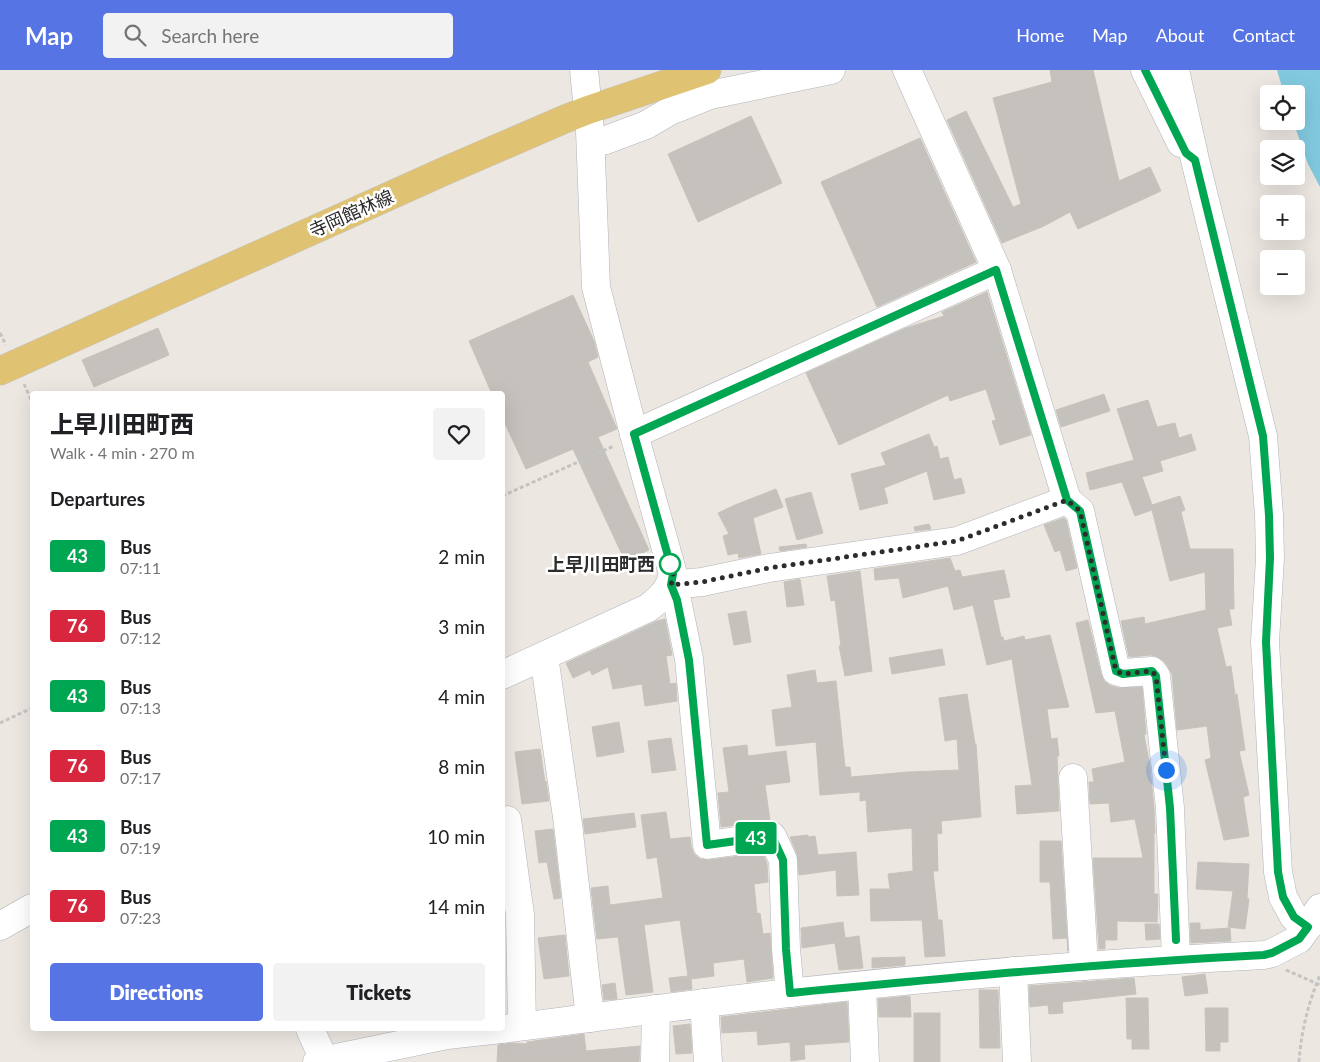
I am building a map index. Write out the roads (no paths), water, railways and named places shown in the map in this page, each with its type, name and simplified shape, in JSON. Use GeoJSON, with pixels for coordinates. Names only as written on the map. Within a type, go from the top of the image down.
{"type":"FeatureCollection","features":[{"type":"Feature","properties":{"kind":"main road","name":"寺岡館林線"},"geometry":{"type":"LineString","coordinates":[[0,371],[447,170],[588,110],[707,70]]}},
{"type":"Feature","properties":{"kind":"street"},"geometry":{"type":"LineString","coordinates":[[591,143],[606,140],[646,125],[670,111],[710,95],[832,70]]}},
{"type":"Feature","properties":{"kind":"street"},"geometry":{"type":"LineString","coordinates":[[907,70],[996,270],[1067,500],[1080,511],[1116,671],[1123,674],[1152,671],[1156,676],[1170,808],[1176,960]]}},
{"type":"Feature","properties":{"kind":"street"},"geometry":{"type":"LineString","coordinates":[[1145,70],[1186,153],[1195,160]]}},
{"type":"Feature","properties":{"kind":"street"},"geometry":{"type":"LineString","coordinates":[[1175,70],[1195,160],[1263,436],[1270,558],[1266,642],[1278,872],[1283,897],[1294,917],[1314,917]]}},
{"type":"Feature","properties":{"kind":"street"},"geometry":{"type":"LineString","coordinates":[[505,674],[648,608],[662,598],[671,585],[673,574],[596,287],[591,143],[588,110],[589,72]]}},
{"type":"Feature","properties":{"kind":"street"},"geometry":{"type":"LineString","coordinates":[[634,434],[996,270]]}},
{"type":"Feature","properties":{"kind":"street"},"geometry":{"type":"LineString","coordinates":[[671,585],[702,582],[769,568],[957,541],[1067,500]]}},
{"type":"Feature","properties":{"kind":"street"},"geometry":{"type":"LineString","coordinates":[[671,585],[677,600],[689,660],[707,845],[772,836],[783,860],[786,949],[790,993]]}},
{"type":"Feature","properties":{"kind":"street"},"geometry":{"type":"LineString","coordinates":[[544,656],[568,824],[590,1018]]}},
{"type":"Feature","properties":{"kind":"street"},"geometry":{"type":"LineString","coordinates":[[1073,778],[1084,966]]}},
{"type":"Feature","properties":{"kind":"street"},"geometry":{"type":"LineString","coordinates":[[507,820],[520,915],[508,1028],[704,1003],[862,986],[1084,966],[1264,955],[1272,953],[1299,939],[1314,917]]}},
{"type":"Feature","properties":{"kind":"street"},"geometry":{"type":"LineString","coordinates":[[0,926],[30,909]]}},
{"type":"Feature","properties":{"kind":"street"},"geometry":{"type":"LineString","coordinates":[[1014,972],[1018,1062]]}},
{"type":"Feature","properties":{"kind":"street"},"geometry":{"type":"LineString","coordinates":[[862,986],[865,1062]]}},
{"type":"Feature","properties":{"kind":"street"},"geometry":{"type":"LineString","coordinates":[[704,1003],[708,1062]]}},
{"type":"Feature","properties":{"kind":"street"},"geometry":{"type":"LineString","coordinates":[[655,1062],[656,1009]]}},
{"type":"Feature","properties":{"kind":"street"},"geometry":{"type":"LineString","coordinates":[[311,1031],[322,1061],[447,1036],[485,1031]]}},
{"type":"Feature","properties":{"kind":"water"},"geometry":{"type":"Polygon","coordinates":[[[1277,70],[1320,70],[1320,187],[1305,155],[1305,140],[1300,140],[1296,130],[1305,130],[1305,85],[1281,85],[1277,70]]]}},
{"type":"Feature","properties":{"kind":"place","name":"上早川田町西"},"geometry":{"type":"Point","coordinates":[670,564]}}]}
